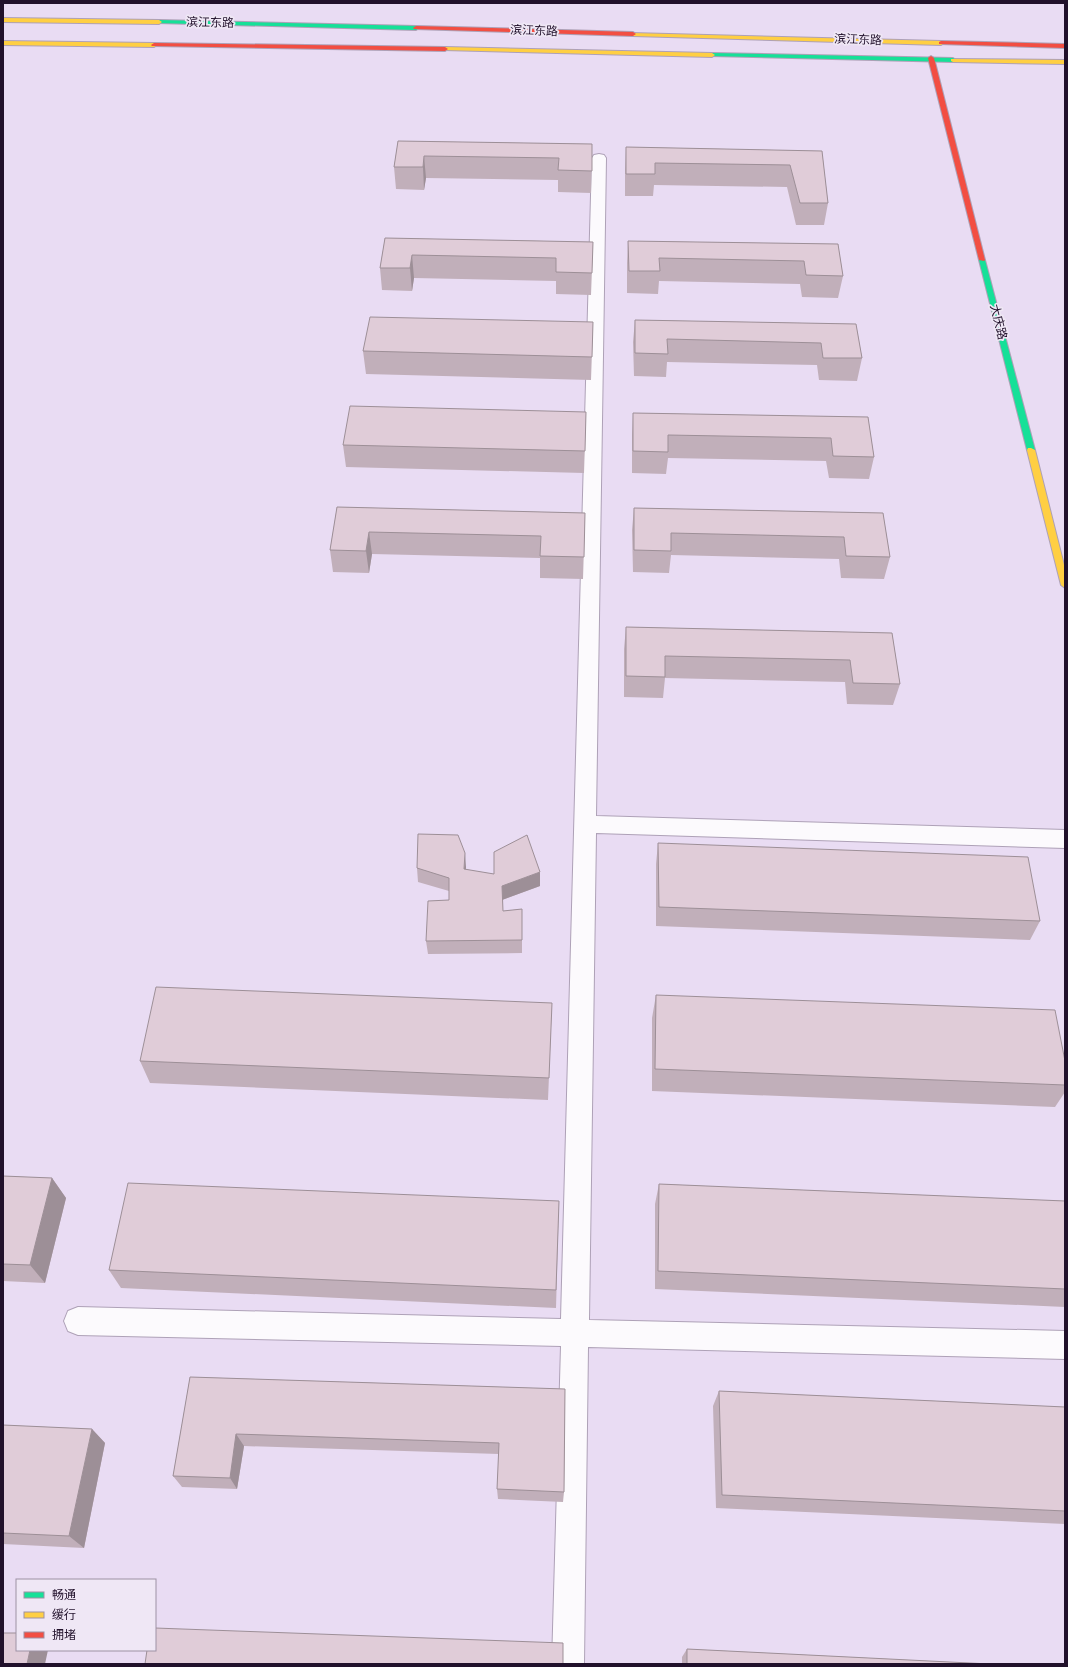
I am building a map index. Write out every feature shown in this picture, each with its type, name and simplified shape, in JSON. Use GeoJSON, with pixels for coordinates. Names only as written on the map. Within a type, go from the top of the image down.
{"type":"FeatureCollection","features":[{"type":"Feature","properties":{"kind":"main road","name":"滨江东路"},"geometry":{"type":"LineString","coordinates":[[3,20],[285,24],[1065,46]]}},
{"type":"Feature","properties":{"kind":"main road","name":"滨江东路"},"geometry":{"type":"LineString","coordinates":[[3,43],[285,46],[931,58],[1065,62]]}},
{"type":"Feature","properties":{"kind":"main road","name":"大庆路"},"geometry":{"type":"LineString","coordinates":[[931,58],[1065,585]]}},
{"type":"Feature","properties":{"kind":"street"},"geometry":{"type":"LineString","coordinates":[[568,1664],[599,158]]}},
{"type":"Feature","properties":{"kind":"street"},"geometry":{"type":"LineString","coordinates":[[585,824],[1065,839]]}},
{"type":"Feature","properties":{"kind":"street"},"geometry":{"type":"LineString","coordinates":[[78,1321],[1065,1345]]}},
{"type":"Feature","properties":{"kind":"building"},"geometry":{"type":"Polygon","coordinates":[[[398,141],[592,144],[592,171],[558,170],[559,158],[424,156],[423,167],[394,167],[398,141]]]}},
{"type":"Feature","properties":{"kind":"building"},"geometry":{"type":"Polygon","coordinates":[[[626,147],[822,151],[828,203],[800,203],[790,165],[655,163],[655,174],[626,174],[626,147]]]}},
{"type":"Feature","properties":{"kind":"building"},"geometry":{"type":"Polygon","coordinates":[[[385,238],[593,242],[592,273],[556,272],[556,258],[412,255],[410,268],[380,268],[385,238]]]}},
{"type":"Feature","properties":{"kind":"building"},"geometry":{"type":"Polygon","coordinates":[[[628,241],[838,244],[843,276],[806,275],[804,261],[659,258],[660,271],[629,271],[628,241]]]}},
{"type":"Feature","properties":{"kind":"building"},"geometry":{"type":"Polygon","coordinates":[[[370,317],[593,322],[592,357],[363,351],[370,317]]]}},
{"type":"Feature","properties":{"kind":"building"},"geometry":{"type":"Polygon","coordinates":[[[635,320],[856,324],[862,358],[823,358],[821,343],[667,339],[668,354],[635,353],[635,320]]]}},
{"type":"Feature","properties":{"kind":"building"},"geometry":{"type":"Polygon","coordinates":[[[350,406],[586,412],[585,451],[343,445],[350,406]]]}},
{"type":"Feature","properties":{"kind":"building"},"geometry":{"type":"Polygon","coordinates":[[[633,413],[868,417],[874,457],[833,456],[831,438],[668,435],[668,452],[633,451],[633,413]]]}},
{"type":"Feature","properties":{"kind":"building"},"geometry":{"type":"Polygon","coordinates":[[[337,507],[585,513],[584,557],[540,556],[541,536],[369,532],[366,551],[330,550],[337,507]]]}},
{"type":"Feature","properties":{"kind":"building"},"geometry":{"type":"Polygon","coordinates":[[[634,508],[883,513],[890,557],[846,556],[844,537],[671,533],[671,551],[634,550],[634,508]]]}},
{"type":"Feature","properties":{"kind":"building"},"geometry":{"type":"Polygon","coordinates":[[[626,627],[892,633],[900,684],[853,683],[850,660],[665,656],[665,677],[626,676],[626,627]]]}},
{"type":"Feature","properties":{"kind":"building"},"geometry":{"type":"Polygon","coordinates":[[[418,834],[458,835],[465,853],[464,869],[494,874],[494,852],[527,835],[540,872],[502,886],[503,911],[522,909],[522,940],[426,941],[428,901],[449,900],[449,878],[417,868],[418,834]]]}},
{"type":"Feature","properties":{"kind":"building"},"geometry":{"type":"Polygon","coordinates":[[[658,843],[1028,857],[1040,921],[659,907],[658,843]]]}},
{"type":"Feature","properties":{"kind":"building"},"geometry":{"type":"Polygon","coordinates":[[[156,987],[552,1003],[549,1078],[140,1061],[156,987]]]}},
{"type":"Feature","properties":{"kind":"building"},"geometry":{"type":"Polygon","coordinates":[[[656,995],[1055,1010],[1065,1061],[1065,1085],[655,1069],[656,995]]]}},
{"type":"Feature","properties":{"kind":"building"},"geometry":{"type":"Polygon","coordinates":[[[3,1176],[52,1178],[30,1265],[3,1264],[3,1176]]]}},
{"type":"Feature","properties":{"kind":"building"},"geometry":{"type":"Polygon","coordinates":[[[128,1183],[559,1201],[556,1290],[109,1270],[128,1183]]]}},
{"type":"Feature","properties":{"kind":"building"},"geometry":{"type":"Polygon","coordinates":[[[659,1184],[1065,1201],[1065,1289],[658,1271],[659,1184]]]}},
{"type":"Feature","properties":{"kind":"building"},"geometry":{"type":"Polygon","coordinates":[[[190,1377],[565,1389],[564,1492],[497,1489],[499,1443],[236,1434],[230,1478],[173,1476],[190,1377]]]}},
{"type":"Feature","properties":{"kind":"building"},"geometry":{"type":"Polygon","coordinates":[[[719,1391],[1065,1407],[1065,1511],[722,1495],[719,1391]]]}},
{"type":"Feature","properties":{"kind":"building"},"geometry":{"type":"Polygon","coordinates":[[[3,1425],[92,1429],[69,1536],[3,1533],[3,1425]]]}},
{"type":"Feature","properties":{"kind":"building"},"geometry":{"type":"Polygon","coordinates":[[[156,1628],[563,1643],[563,1664],[145,1664],[147,1651],[156,1651],[156,1628]]]}},
{"type":"Feature","properties":{"kind":"building"},"geometry":{"type":"Polygon","coordinates":[[[3,1633],[16,1633],[16,1651],[30,1651],[27,1664],[3,1664],[3,1633]]]}},
{"type":"Feature","properties":{"kind":"building"},"geometry":{"type":"Polygon","coordinates":[[[687,1649],[990,1664],[687,1664],[687,1649]]]}},
{"type":"Feature","properties":{"kind":"traffic: fast"},"geometry":{"type":"LineString","coordinates":[[159,22],[416,28]]}},
{"type":"Feature","properties":{"kind":"traffic: fast"},"geometry":{"type":"LineString","coordinates":[[712,55],[953,60]]}},
{"type":"Feature","properties":{"kind":"traffic: fast"},"geometry":{"type":"LineString","coordinates":[[982,260],[1031,450]]}},
{"type":"Feature","properties":{"kind":"traffic: slow"},"geometry":{"type":"LineString","coordinates":[[3,20],[159,22]]}},
{"type":"Feature","properties":{"kind":"traffic: slow"},"geometry":{"type":"LineString","coordinates":[[633,34],[941,43]]}},
{"type":"Feature","properties":{"kind":"traffic: slow"},"geometry":{"type":"LineString","coordinates":[[3,43],[154,45]]}},
{"type":"Feature","properties":{"kind":"traffic: slow"},"geometry":{"type":"LineString","coordinates":[[445,49],[712,55]]}},
{"type":"Feature","properties":{"kind":"traffic: slow"},"geometry":{"type":"LineString","coordinates":[[953,60],[1065,62]]}},
{"type":"Feature","properties":{"kind":"traffic: slow"},"geometry":{"type":"LineString","coordinates":[[1031,450],[1065,585]]}},
{"type":"Feature","properties":{"kind":"traffic: jam"},"geometry":{"type":"LineString","coordinates":[[416,28],[633,34]]}},
{"type":"Feature","properties":{"kind":"traffic: jam"},"geometry":{"type":"LineString","coordinates":[[941,43],[1065,46]]}},
{"type":"Feature","properties":{"kind":"traffic: jam"},"geometry":{"type":"LineString","coordinates":[[154,45],[445,49]]}},
{"type":"Feature","properties":{"kind":"traffic: jam"},"geometry":{"type":"LineString","coordinates":[[931,58],[982,260]]}}]}
